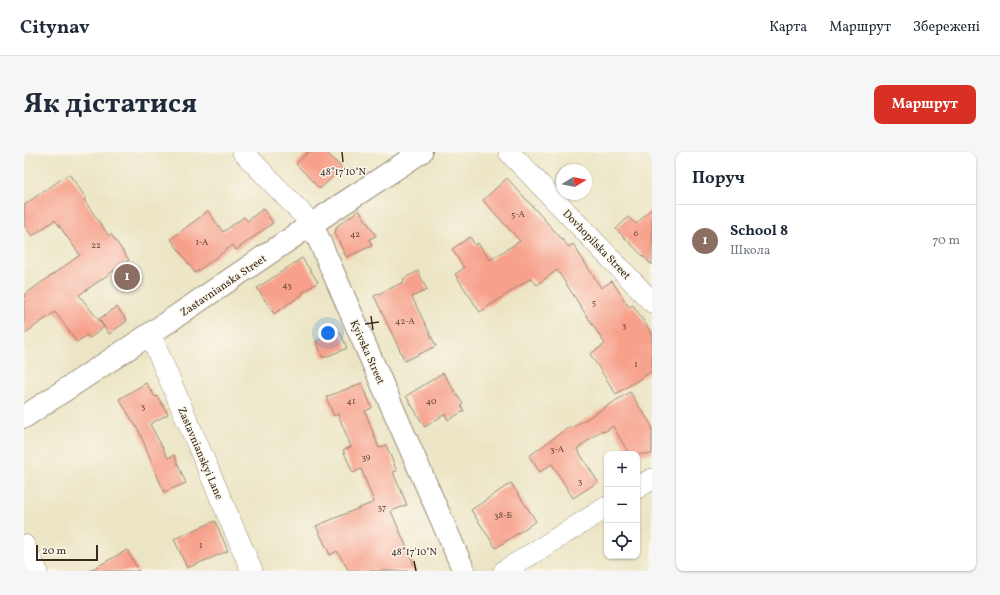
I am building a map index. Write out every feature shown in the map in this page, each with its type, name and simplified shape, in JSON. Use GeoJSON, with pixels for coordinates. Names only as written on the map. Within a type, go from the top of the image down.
{"type":"FeatureCollection","features":[{"type":"Feature","properties":{"kind":"street","name":"Kyivska Street"},"geometry":{"type":"LineString","coordinates":[[243,152],[312,224],[464,571]]}},
{"type":"Feature","properties":{"kind":"street","name":"Zastavnianska Street"},"geometry":{"type":"LineString","coordinates":[[24,417],[421,152]]}},
{"type":"Feature","properties":{"kind":"street","name":"Dovhopilska Street"},"geometry":{"type":"LineString","coordinates":[[509,152],[652,302]]}},
{"type":"Feature","properties":{"kind":"street","name":"Zastavnianskyi Lane"},"geometry":{"type":"LineString","coordinates":[[150,334],[252,571]]}},
{"type":"Feature","properties":{"kind":"street"},"geometry":{"type":"LineString","coordinates":[[639,487],[652,479]]}},
{"type":"Feature","properties":{"kind":"street"},"geometry":{"type":"LineString","coordinates":[[504,571],[604,509]]}},
{"type":"Feature","properties":{"kind":"street"},"geometry":{"type":"LineString","coordinates":[[24,545],[37,571]]}},
{"type":"Feature","properties":{"kind":"building"},"geometry":{"type":"Polygon","coordinates":[[[308,152],[326,152],[342,168],[320,189],[296,164],[308,152]]]}},
{"type":"Feature","properties":{"kind":"building"},"geometry":{"type":"Polygon","coordinates":[[[69,174],[86,198],[84,200],[109,236],[111,234],[129,260],[79,295],[104,327],[90,338],[87,335],[77,342],[55,312],[24,334],[24,295],[80,255],[55,220],[32,236],[24,225],[24,205],[69,174]]]}},
{"type":"Feature","properties":{"kind":"building"},"geometry":{"type":"Polygon","coordinates":[[[507,178],[569,247],[573,244],[601,288],[612,281],[629,307],[633,305],[652,334],[652,371],[616,394],[590,354],[605,344],[557,270],[537,285],[531,278],[480,312],[455,274],[464,268],[452,249],[470,237],[475,245],[478,243],[490,260],[520,241],[483,200],[507,178]]]}},
{"type":"Feature","properties":{"kind":"building"},"geometry":{"type":"Polygon","coordinates":[[[652,208],[652,265],[616,229],[628,217],[636,224],[652,208]]]}},
{"type":"Feature","properties":{"kind":"building"},"geometry":{"type":"Polygon","coordinates":[[[263,209],[273,223],[236,250],[233,245],[195,273],[171,239],[208,211],[223,232],[244,217],[247,221],[263,209]]]}},
{"type":"Feature","properties":{"kind":"building"},"geometry":{"type":"Polygon","coordinates":[[[359,210],[376,236],[369,239],[372,246],[346,257],[335,233],[337,226],[359,210]]]}},
{"type":"Feature","properties":{"kind":"building"},"geometry":{"type":"Polygon","coordinates":[[[302,258],[318,282],[274,314],[257,288],[302,258]]]}},
{"type":"Feature","properties":{"kind":"building"},"geometry":{"type":"Polygon","coordinates":[[[418,271],[427,290],[412,297],[436,346],[405,361],[374,296],[404,282],[403,279],[418,271]]]}},
{"type":"Feature","properties":{"kind":"building"},"geometry":{"type":"Polygon","coordinates":[[[117,307],[127,321],[109,334],[99,319],[117,307]]]}},
{"type":"Feature","properties":{"kind":"building"},"geometry":{"type":"Polygon","coordinates":[[[340,332],[347,348],[323,358],[316,341],[340,332]]]}},
{"type":"Feature","properties":{"kind":"building"},"geometry":{"type":"Polygon","coordinates":[[[443,373],[463,404],[461,406],[464,411],[448,420],[445,414],[425,427],[406,396],[443,373]]]}},
{"type":"Feature","properties":{"kind":"building"},"geometry":{"type":"Polygon","coordinates":[[[146,383],[155,397],[157,396],[168,414],[150,424],[168,458],[174,455],[186,483],[164,492],[139,431],[119,399],[146,383]]]}},
{"type":"Feature","properties":{"kind":"building"},"geometry":{"type":"Polygon","coordinates":[[[362,383],[372,408],[365,411],[379,448],[386,445],[397,471],[393,472],[407,505],[391,511],[417,571],[349,571],[337,551],[330,555],[316,526],[374,502],[361,469],[353,473],[343,450],[351,447],[338,414],[334,416],[326,397],[362,383]]]}},
{"type":"Feature","properties":{"kind":"building"},"geometry":{"type":"Polygon","coordinates":[[[630,392],[652,426],[652,454],[640,454],[640,451],[627,451],[613,426],[604,432],[602,430],[577,449],[598,482],[573,498],[552,464],[540,472],[529,456],[569,427],[570,429],[630,392]]]}},
{"type":"Feature","properties":{"kind":"building"},"geometry":{"type":"Polygon","coordinates":[[[511,483],[536,521],[496,548],[471,510],[511,483]]]}},
{"type":"Feature","properties":{"kind":"building"},"geometry":{"type":"Polygon","coordinates":[[[215,521],[228,551],[187,568],[174,539],[215,521]]]}},
{"type":"Feature","properties":{"kind":"building"},"geometry":{"type":"Polygon","coordinates":[[[127,550],[139,571],[89,571],[127,550]]]}},
{"type":"Feature","properties":{"kind":"place","name":"School 8"},"geometry":{"type":"Point","coordinates":[127,277]}}]}
